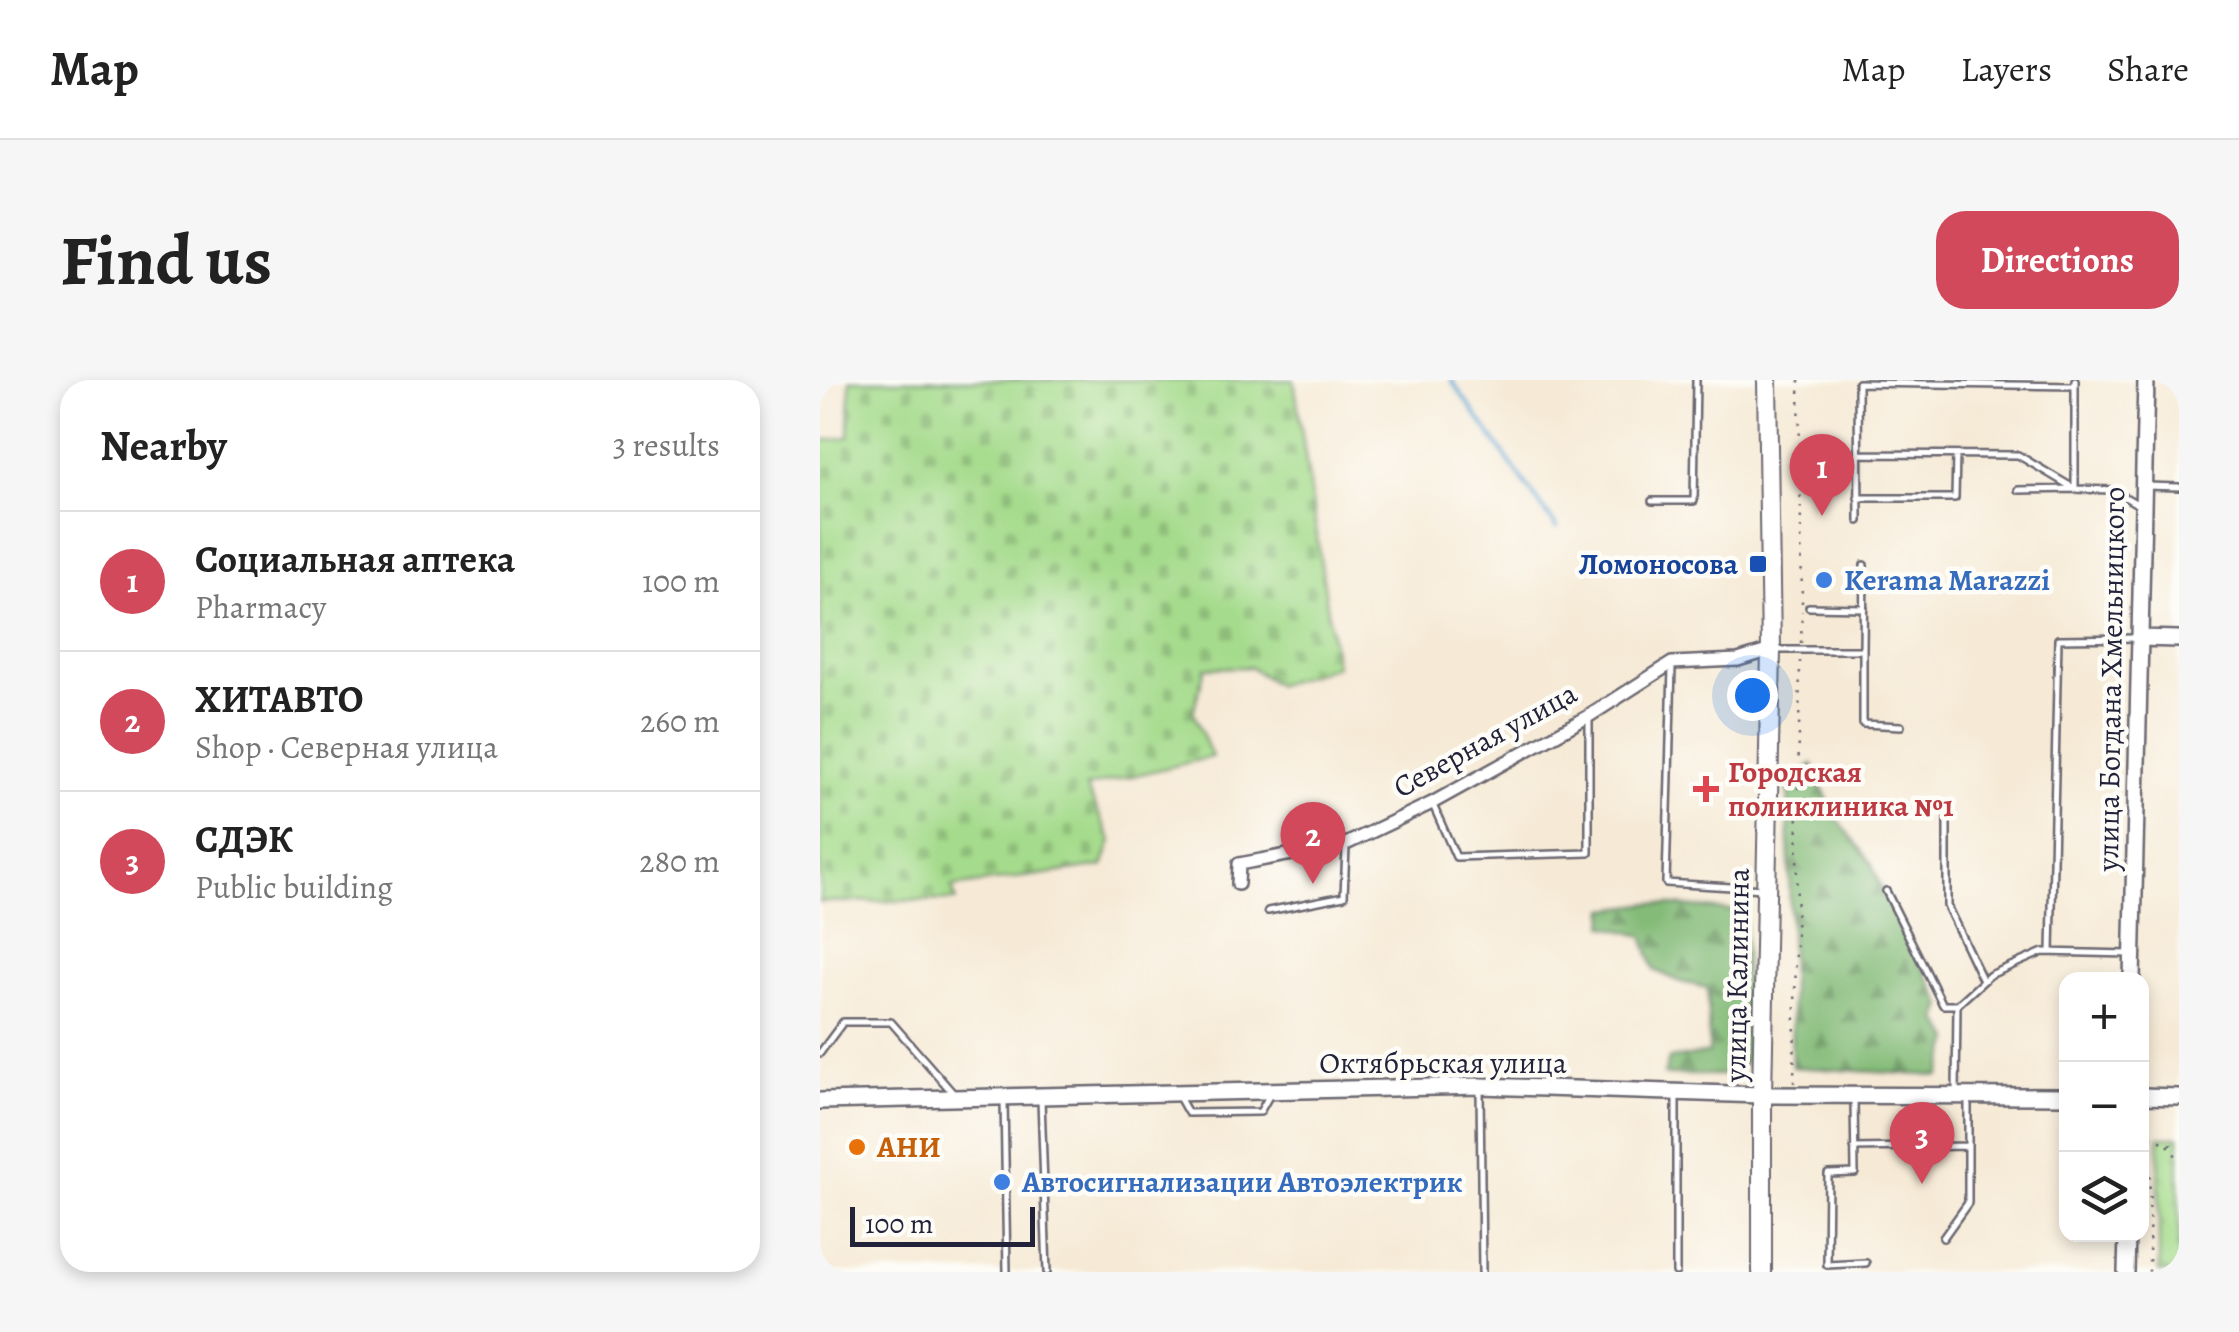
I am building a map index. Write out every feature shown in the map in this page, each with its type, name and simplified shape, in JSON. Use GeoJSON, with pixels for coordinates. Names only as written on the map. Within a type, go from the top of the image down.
{"type":"FeatureCollection","features":[{"type":"Feature","properties":{"kind":"main road","name":"улица Калинина"},"geometry":{"type":"LineString","coordinates":[[1762,1272],[1771,650],[1767,380]]}},
{"type":"Feature","properties":{"kind":"main road","name":"улица Богдана Хмельницкого"},"geometry":{"type":"LineString","coordinates":[[2132,972],[2146,380]]}},
{"type":"Feature","properties":{"kind":"main road"},"geometry":{"type":"LineString","coordinates":[[2140,638],[2179,639]]}},
{"type":"Feature","properties":{"kind":"main road","name":"Октябрьская улица"},"geometry":{"type":"LineString","coordinates":[[820,1101],[1480,1086],[1762,1095],[2059,1096]]}},
{"type":"Feature","properties":{"kind":"main road"},"geometry":{"type":"LineString","coordinates":[[2149,1096],[2179,1096]]}},
{"type":"Feature","properties":{"kind":"main road"},"geometry":{"type":"LineString","coordinates":[[2126,1272],[2127,1242]]}},
{"type":"Feature","properties":{"kind":"street","name":"Северная улица"},"geometry":{"type":"LineString","coordinates":[[1238,884],[1239,864],[1346,844],[1432,803],[1588,716],[1672,663],[1738,660],[1771,650]]}},
{"type":"Feature","properties":{"kind":"lane"},"geometry":{"type":"LineString","coordinates":[[1652,501],[1694,502],[1696,380]]}},
{"type":"Feature","properties":{"kind":"lane"},"geometry":{"type":"LineString","coordinates":[[1858,521],[1858,381],[2076,383],[2076,490]]}},
{"type":"Feature","properties":{"kind":"lane"},"geometry":{"type":"LineString","coordinates":[[1858,454],[2018,456],[2076,490]]}},
{"type":"Feature","properties":{"kind":"lane"},"geometry":{"type":"LineString","coordinates":[[1858,498],[1955,498],[1956,455]]}},
{"type":"Feature","properties":{"kind":"lane"},"geometry":{"type":"LineString","coordinates":[[2143,486],[2179,486]]}},
{"type":"Feature","properties":{"kind":"lane"},"geometry":{"type":"LineString","coordinates":[[2018,490],[2113,490],[2143,507]]}},
{"type":"Feature","properties":{"kind":"lane"},"geometry":{"type":"LineString","coordinates":[[1864,565],[1863,724],[1902,726]]}},
{"type":"Feature","properties":{"kind":"lane"},"geometry":{"type":"LineString","coordinates":[[1809,608],[1864,608]]}},
{"type":"Feature","properties":{"kind":"lane"},"geometry":{"type":"LineString","coordinates":[[2051,952],[2058,639],[2140,638]]}},
{"type":"Feature","properties":{"kind":"lane"},"geometry":{"type":"LineString","coordinates":[[1771,650],[1863,650]]}},
{"type":"Feature","properties":{"kind":"lane"},"geometry":{"type":"LineString","coordinates":[[1672,663],[1666,883],[1767,889]]}},
{"type":"Feature","properties":{"kind":"lane"},"geometry":{"type":"LineString","coordinates":[[1432,803],[1456,857],[1589,853],[1588,716]]}},
{"type":"Feature","properties":{"kind":"lane"},"geometry":{"type":"LineString","coordinates":[[1947,816],[1947,906],[1984,981]]}},
{"type":"Feature","properties":{"kind":"lane"},"geometry":{"type":"LineString","coordinates":[[1268,910],[1344,896],[1346,844]]}},
{"type":"Feature","properties":{"kind":"lane"},"geometry":{"type":"LineString","coordinates":[[1886,891],[1943,1005],[1957,1005],[1990,975],[2043,952],[2133,954]]}},
{"type":"Feature","properties":{"kind":"lane"},"geometry":{"type":"LineString","coordinates":[[1943,1238],[1968,1203],[1968,1146],[1957,1005]]}},
{"type":"Feature","properties":{"kind":"lane"},"geometry":{"type":"LineString","coordinates":[[820,1053],[843,1022],[891,1022],[958,1099]]}},
{"type":"Feature","properties":{"kind":"lane"},"geometry":{"type":"LineString","coordinates":[[1480,1086],[1482,1272]]}},
{"type":"Feature","properties":{"kind":"lane"},"geometry":{"type":"LineString","coordinates":[[1676,1093],[1676,1272]]}},
{"type":"Feature","properties":{"kind":"lane"},"geometry":{"type":"LineString","coordinates":[[1854,1095],[1855,1174],[1828,1174],[1826,1264],[1866,1263]]}},
{"type":"Feature","properties":{"kind":"lane"},"geometry":{"type":"LineString","coordinates":[[1041,1097],[1047,1272]]}},
{"type":"Feature","properties":{"kind":"lane"},"geometry":{"type":"LineString","coordinates":[[1004,1098],[1007,1272]]}},
{"type":"Feature","properties":{"kind":"lane"},"geometry":{"type":"LineString","coordinates":[[1854,1148],[1968,1146]]}},
{"type":"Feature","properties":{"kind":"path"},"geometry":{"type":"LineString","coordinates":[[1794,1095],[1802,591],[1799,380]]}},
{"type":"Feature","properties":{"kind":"path"},"geometry":{"type":"LineString","coordinates":[[2149,1272],[2150,1136],[2179,1145]]}},
{"type":"Feature","properties":{"kind":"path"},"geometry":{"type":"LineString","coordinates":[[2167,1144],[2179,1160]]}},
{"type":"Feature","properties":{"kind":"green space"},"geometry":{"type":"Polygon","coordinates":[[[850,380],[1294,380],[1336,666],[1277,685],[1250,667],[1205,668],[1193,712],[1212,757],[1086,787],[1112,841],[1103,866],[952,887],[956,900],[820,902],[820,441],[849,437],[850,380]]]}},
{"type":"Feature","properties":{"kind":"green space"},"geometry":{"type":"Polygon","coordinates":[[[1813,764],[1833,813],[1871,863],[1943,1005],[1938,1019],[1951,1039],[1940,1076],[1792,1067],[1788,782],[1813,764]]]}},
{"type":"Feature","properties":{"kind":"green space"},"geometry":{"type":"Polygon","coordinates":[[[1651,903],[1745,912],[1746,1061],[1736,1075],[1664,1075],[1669,1059],[1709,1053],[1708,988],[1654,970],[1643,936],[1605,926],[1606,909],[1651,903]]]}},
{"type":"Feature","properties":{"kind":"green space"},"geometry":{"type":"Polygon","coordinates":[[[2159,1137],[2179,1137],[2179,1272],[2159,1272],[2159,1137]]]}},
{"type":"Feature","properties":{"kind":"waterway"},"geometry":{"type":"LineString","coordinates":[[1451,380],[1557,528]]}},
{"type":"Feature","properties":{"kind":"place","name":"Социальная аптека"},"geometry":{"type":"Point","coordinates":[1822,516]}},
{"type":"Feature","properties":{"kind":"place","name":"Ломоносова"},"geometry":{"type":"Point","coordinates":[1758,564]}},
{"type":"Feature","properties":{"kind":"place","name":"Kerama Marazzi"},"geometry":{"type":"Point","coordinates":[1824,580]}},
{"type":"Feature","properties":{"kind":"place","name":"Городская поликлиника №1"},"geometry":{"type":"Point","coordinates":[1706,789]}},
{"type":"Feature","properties":{"kind":"place","name":"ХИТАВТО"},"geometry":{"type":"Point","coordinates":[1313,884]}},
{"type":"Feature","properties":{"kind":"place","name":"АНИ"},"geometry":{"type":"Point","coordinates":[857,1147]}},
{"type":"Feature","properties":{"kind":"place","name":"Автосигнализации Автоэлектрик"},"geometry":{"type":"Point","coordinates":[1002,1182]}},
{"type":"Feature","properties":{"kind":"place","name":"СДЭК"},"geometry":{"type":"Point","coordinates":[1922,1184]}}]}
